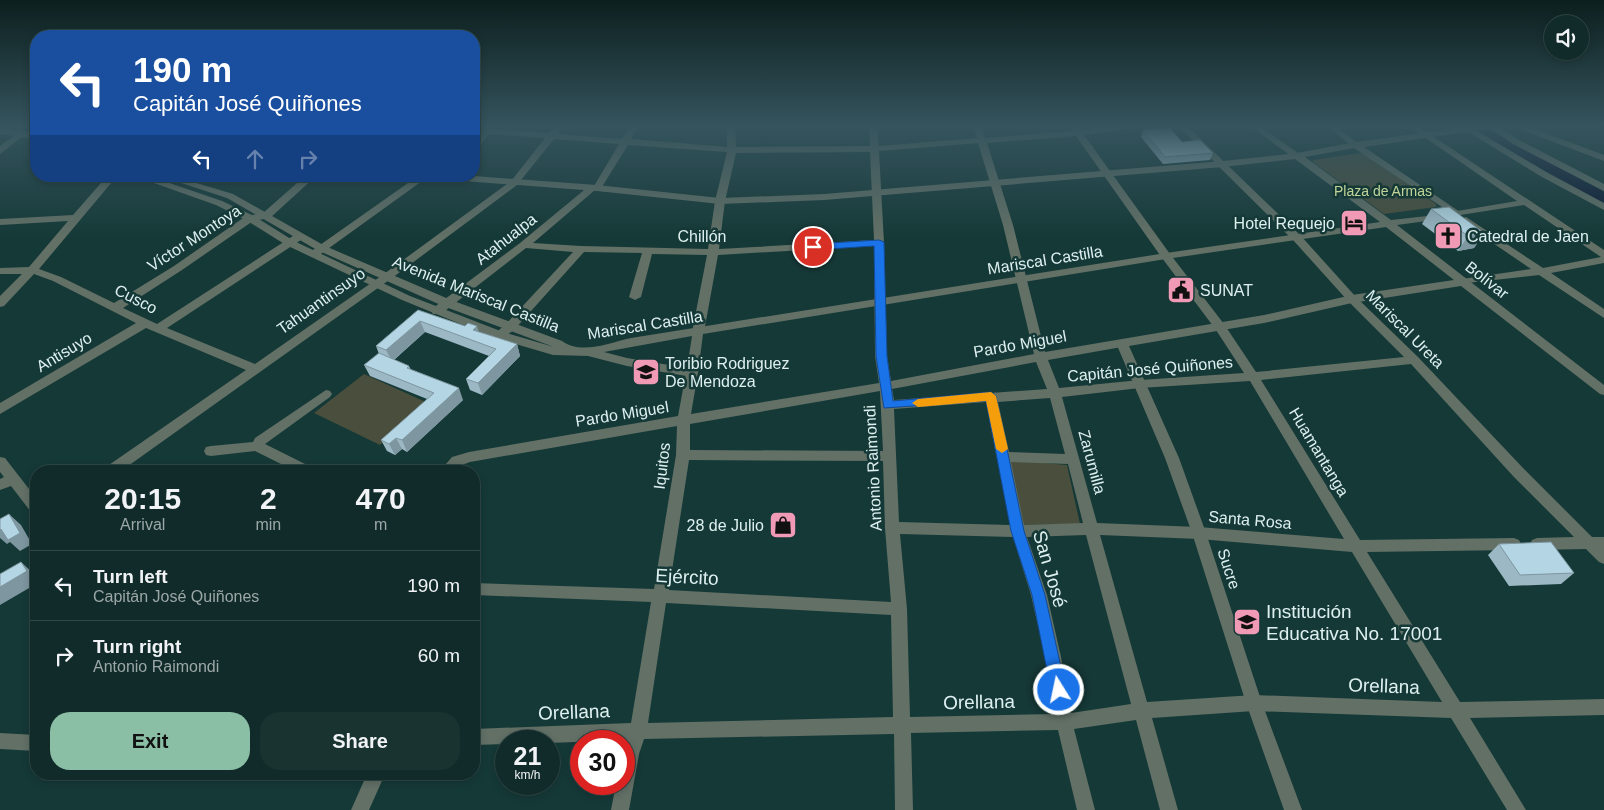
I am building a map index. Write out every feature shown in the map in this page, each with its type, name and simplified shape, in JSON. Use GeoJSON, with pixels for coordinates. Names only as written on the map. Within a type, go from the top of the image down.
{"type":"FeatureCollection","features":[{"type":"Feature","properties":{"kind":"street","name":"Tahuantinsuyo"},"geometry":{"type":"LineString","coordinates":[[119,465],[388,276],[514,183],[530,163]]}},
{"type":"Feature","properties":{"kind":"street","name":"Atahualpa"},"geometry":{"type":"LineString","coordinates":[[436,311],[524,245],[594,188],[612,163]]}},
{"type":"Feature","properties":{"kind":"street","name":"Iquitos"},"geometry":{"type":"LineString","coordinates":[[620,810],[630,754],[638,730],[683,455],[684,420],[698,332],[713,252],[720,201],[729,163]]}},
{"type":"Feature","properties":{"kind":"street","name":"Antonio Raimondi"},"geometry":{"type":"LineString","coordinates":[[874,163],[879,242],[881,356],[888,405],[892,528],[899,608],[904,810]]}},
{"type":"Feature","properties":{"kind":"street","name":"Zarumilla"},"geometry":{"type":"LineString","coordinates":[[988,163],[1008,225],[1040,356],[1055,393],[1140,711],[1169,810]]}},
{"type":"Feature","properties":{"kind":"street","name":"Huamantanga"},"geometry":{"type":"LineString","coordinates":[[1100,163],[1166,256],[1220,327],[1253,378],[1517,810]]}},
{"type":"Feature","properties":{"kind":"street"},"geometry":{"type":"LineString","coordinates":[[480,180],[594,188],[720,201],[824,196],[1234,163]]}},
{"type":"Feature","properties":{"kind":"street","name":"Bolívar"},"geometry":{"type":"LineString","coordinates":[[1306,163],[1390,224],[1604,391]]}},
{"type":"Feature","properties":{"kind":"street"},"geometry":{"type":"LineString","coordinates":[[1383,163],[1604,314]]}},
{"type":"Feature","properties":{"kind":"street"},"geometry":{"type":"LineString","coordinates":[[1468,163],[1604,255]]}},
{"type":"Feature","properties":{"kind":"street"},"geometry":{"type":"LineString","coordinates":[[1525,163],[1604,206]]}},
{"type":"Feature","properties":{"kind":"street"},"geometry":{"type":"LineString","coordinates":[[1556,163],[1604,188]]}},
{"type":"Feature","properties":{"kind":"street","name":"Mariscal Ureta"},"geometry":{"type":"LineString","coordinates":[[1223,164],[1296,238],[1352,299],[1414,360],[1518,472],[1597,543],[1604,558]]}},
{"type":"Feature","properties":{"kind":"street"},"geometry":{"type":"LineString","coordinates":[[0,303],[32,270],[107,182]]}},
{"type":"Feature","properties":{"kind":"street","name":"Avenida Mariscal Castilla"},"geometry":{"type":"LineString","coordinates":[[157,182],[219,203],[250,218],[290,243],[388,276],[447,302],[558,344],[568,351]]}},
{"type":"Feature","properties":{"kind":"street","name":"Avenida Mariscal Castilla"},"geometry":{"type":"LineString","coordinates":[[185,182],[230,196],[300,236],[318,251],[377,284],[436,311],[499,335],[553,352],[568,351]]}},
{"type":"Feature","properties":{"kind":"street"},"geometry":{"type":"LineString","coordinates":[[266,216],[305,182]]}},
{"type":"Feature","properties":{"kind":"street"},"geometry":{"type":"LineString","coordinates":[[318,251],[416,182]]}},
{"type":"Feature","properties":{"kind":"street","name":"Mariscal Castilla"},"geometry":{"type":"LineString","coordinates":[[568,351],[587,352],[631,342],[1166,256],[1457,214],[1527,202]]}},
{"type":"Feature","properties":{"kind":"street","name":"Víctor Montoya"},"geometry":{"type":"LineString","coordinates":[[116,307],[178,268],[250,218],[266,216]]}},
{"type":"Feature","properties":{"kind":"street"},"geometry":{"type":"LineString","coordinates":[[0,222],[77,218]]}},
{"type":"Feature","properties":{"kind":"street"},"geometry":{"type":"LineString","coordinates":[[158,328],[300,236]]}},
{"type":"Feature","properties":{"kind":"street","name":"Chillón"},"geometry":{"type":"LineString","coordinates":[[524,245],[581,249],[713,252],[879,242]]}},
{"type":"Feature","properties":{"kind":"street"},"geometry":{"type":"LineString","coordinates":[[499,335],[510,327],[581,249]]}},
{"type":"Feature","properties":{"kind":"street"},"geometry":{"type":"LineString","coordinates":[[635,296],[648,250]]}},
{"type":"Feature","properties":{"kind":"street","name":"Pardo Miguel"},"geometry":{"type":"LineString","coordinates":[[454,465],[468,457],[570,438],[886,386],[1040,356],[1220,327],[1352,299],[1543,272],[1604,260]]}},
{"type":"Feature","properties":{"kind":"street","name":"Cusco"},"geometry":{"type":"LineString","coordinates":[[0,271],[32,270],[57,279],[145,323],[256,369]]}},
{"type":"Feature","properties":{"kind":"street","name":"Antisuyo"},"geometry":{"type":"LineString","coordinates":[[0,408],[145,323]]}},
{"type":"Feature","properties":{"kind":"street","name":"Sucre"},"geometry":{"type":"LineString","coordinates":[[1122,343],[1172,458],[1199,533],[1254,703],[1293,810]]}},
{"type":"Feature","properties":{"kind":"street"},"geometry":{"type":"LineString","coordinates":[[587,352],[627,362],[692,373]]}},
{"type":"Feature","properties":{"kind":"street","name":"Capitán José Quiñones"},"geometry":{"type":"LineString","coordinates":[[888,405],[991,396],[1055,393],[1140,384],[1253,378],[1414,360]]}},
{"type":"Feature","properties":{"kind":"street"},"geometry":{"type":"LineString","coordinates":[[257,446],[260,441],[326,394]]}},
{"type":"Feature","properties":{"kind":"street","name":"San José"},"geometry":{"type":"LineString","coordinates":[[991,396],[1018,531],[1039,595],[1053,657],[1064,722],[1086,810]]}},
{"type":"Feature","properties":{"kind":"street"},"geometry":{"type":"LineString","coordinates":[[211,451],[257,446],[294,465]]}},
{"type":"Feature","properties":{"kind":"street"},"geometry":{"type":"LineString","coordinates":[[683,455],[889,456]]}},
{"type":"Feature","properties":{"kind":"street"},"geometry":{"type":"LineString","coordinates":[[1004,457],[1073,459]]}},
{"type":"Feature","properties":{"kind":"street"},"geometry":{"type":"LineString","coordinates":[[0,462],[30,500]]}},
{"type":"Feature","properties":{"kind":"street"},"geometry":{"type":"LineString","coordinates":[[0,485],[13,478]]}},
{"type":"Feature","properties":{"kind":"street","name":"Santa Rosa"},"geometry":{"type":"LineString","coordinates":[[892,528],[1018,531],[1091,529],[1199,533],[1355,546],[1597,543]]}},
{"type":"Feature","properties":{"kind":"street","name":"Ejército"},"geometry":{"type":"LineString","coordinates":[[480,589],[899,608]]}},
{"type":"Feature","properties":{"kind":"street","name":"Orellana"},"geometry":{"type":"LineString","coordinates":[[480,737],[638,730],[1064,722],[1140,711],[1254,703],[1456,710],[1604,707]]}},
{"type":"Feature","properties":{"kind":"street"},"geometry":{"type":"LineString","coordinates":[[0,741],[30,743]]}},
{"type":"Feature","properties":{"kind":"street"},"geometry":{"type":"LineString","coordinates":[[360,810],[373,780]]}},
{"type":"Feature","properties":{"kind":"green space","name":"Plaza de Armas"},"geometry":{"type":"Polygon","coordinates":[[[1314,163],[1377,163],[1436,204],[1436,207],[1384,214],[1314,163]]]}},
{"type":"Feature","properties":{"kind":"green space"},"geometry":{"type":"Polygon","coordinates":[[[364,374],[428,403],[380,445],[314,413],[364,374]]]}},
{"type":"Feature","properties":{"kind":"green space"},"geometry":{"type":"Polygon","coordinates":[[[1010,460],[1067,465],[1080,524],[1023,525],[1010,460]]]}},
{"type":"Feature","properties":{"kind":"building"},"geometry":{"type":"Polygon","coordinates":[[[1449,207],[1484,233],[1468,236],[1431,209],[1449,207]]]}},
{"type":"Feature","properties":{"kind":"building"},"geometry":{"type":"Polygon","coordinates":[[[418,310],[465,326],[468,323],[477,326],[473,330],[517,344],[478,383],[466,379],[496,349],[420,321],[386,350],[376,346],[418,310]]]}},
{"type":"Feature","properties":{"kind":"building"},"geometry":{"type":"Polygon","coordinates":[[[379,353],[409,366],[407,368],[459,388],[402,440],[396,438],[389,444],[381,440],[434,393],[364,365],[379,353]]]}},
{"type":"Feature","properties":{"kind":"building"},"geometry":{"type":"Polygon","coordinates":[[[9,514],[20,533],[8,540],[0,530],[0,519],[9,514]]]}},
{"type":"Feature","properties":{"kind":"building"},"geometry":{"type":"Polygon","coordinates":[[[1551,542],[1574,573],[1520,575],[1499,544],[1551,542]]]}},
{"type":"Feature","properties":{"kind":"building"},"geometry":{"type":"Polygon","coordinates":[[[21,562],[27,571],[0,587],[0,574],[21,562]]]}},
{"type":"Feature","properties":{"kind":"waterway"},"geometry":{"type":"LineString","coordinates":[[1540,163],[1604,198]]}},
{"type":"Feature","properties":{"kind":"slow traffic"},"geometry":{"type":"LineString","coordinates":[[918,403],[991,396],[1002,449]]}},
{"type":"Feature","properties":{"kind":"place","name":"Hotel Requejo"},"geometry":{"type":"Point","coordinates":[1354,223]}},
{"type":"Feature","properties":{"kind":"place","name":"Catedral de Jaen"},"geometry":{"type":"Point","coordinates":[1448,236]}},
{"type":"Feature","properties":{"kind":"place","name":"SUNAT"},"geometry":{"type":"Point","coordinates":[1181,290]}},
{"type":"Feature","properties":{"kind":"place","name":"Toribio Rodriguez De Mendoza"},"geometry":{"type":"Point","coordinates":[646,372]}},
{"type":"Feature","properties":{"kind":"place","name":"28 de Julio"},"geometry":{"type":"Point","coordinates":[783,525]}},
{"type":"Feature","properties":{"kind":"place","name":"Institución Educativa No. 17001"},"geometry":{"type":"Point","coordinates":[1247,622]}},
{"type":"Feature","properties":{"kind":"route"},"geometry":{"type":"LineString","coordinates":[[813,247],[879,242],[881,356],[888,405],[991,396],[1018,531],[1039,595],[1059,690]]}}]}
